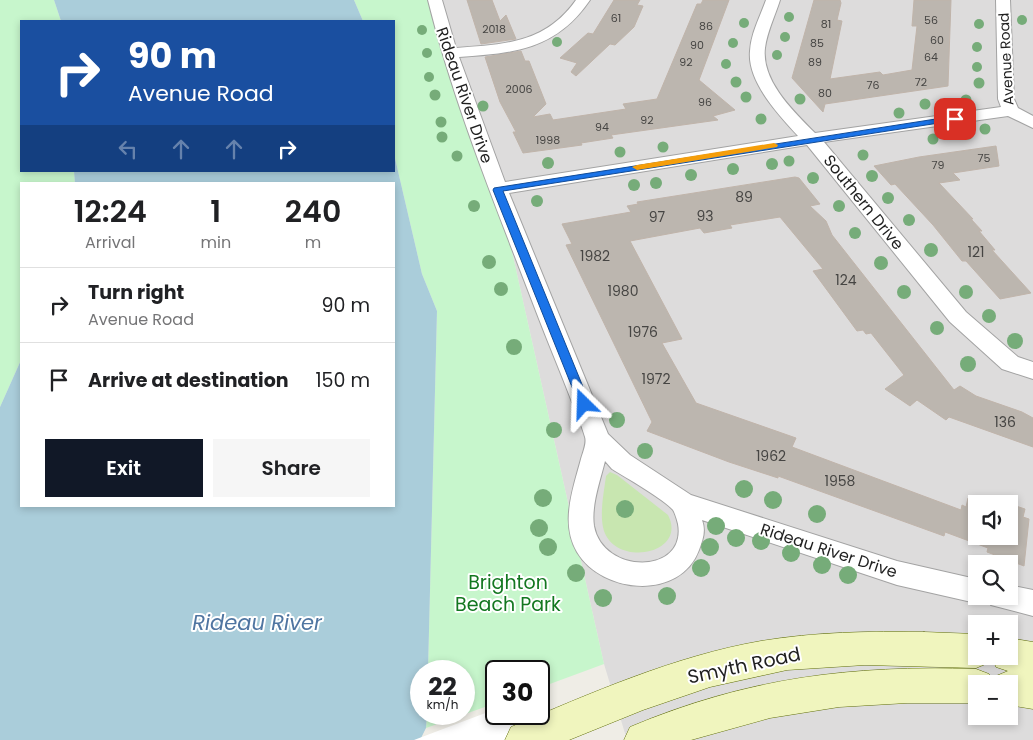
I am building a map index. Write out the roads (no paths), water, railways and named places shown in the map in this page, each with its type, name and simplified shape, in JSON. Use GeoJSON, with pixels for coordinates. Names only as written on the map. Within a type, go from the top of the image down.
{"type":"FeatureCollection","features":[{"type":"Feature","properties":{"kind":"main road","name":"Smyth Road"},"geometry":{"type":"LineString","coordinates":[[524,740],[684,677],[748,660],[795,651],[838,648],[931,648],[968,650]]}},
{"type":"Feature","properties":{"kind":"main road"},"geometry":{"type":"LineString","coordinates":[[1018,656],[1033,659]]}},
{"type":"Feature","properties":{"kind":"main road"},"geometry":{"type":"LineString","coordinates":[[642,740],[705,717],[774,700],[844,689],[891,686],[968,686]]}},
{"type":"Feature","properties":{"kind":"main road"},"geometry":{"type":"LineString","coordinates":[[1018,689],[1033,691]]}},
{"type":"Feature","properties":{"kind":"street","name":"Rideau River Drive"},"geometry":{"type":"LineString","coordinates":[[435,0],[450,53],[498,190],[598,440],[621,462],[684,503],[897,573],[968,589]]}},
{"type":"Feature","properties":{"kind":"street"},"geometry":{"type":"LineString","coordinates":[[450,53],[522,46],[540,38],[563,22],[583,0]]}},
{"type":"Feature","properties":{"kind":"street","name":"Southern Drive"},"geometry":{"type":"LineString","coordinates":[[774,0],[756,54],[760,74],[793,120],[823,151],[958,317],[1010,363],[1033,371]]}},
{"type":"Feature","properties":{"kind":"street","name":"Avenue Road"},"geometry":{"type":"LineString","coordinates":[[498,190],[811,139],[1011,111],[1006,99],[1004,0]]}},
{"type":"Feature","properties":{"kind":"street"},"geometry":{"type":"LineString","coordinates":[[1011,111],[1033,122]]}},
{"type":"Feature","properties":{"kind":"street"},"geometry":{"type":"LineString","coordinates":[[598,440],[580,524],[585,545],[592,555],[606,566],[624,573],[643,575],[661,572],[677,563],[687,550],[692,535],[690,520],[684,503]]}},
{"type":"Feature","properties":{"kind":"street"},"geometry":{"type":"LineString","coordinates":[[1018,600],[1033,603]]}},
{"type":"Feature","properties":{"kind":"water"},"geometry":{"type":"Polygon","coordinates":[[[54,0],[354,0],[363,20],[61,20],[54,0]]]}},
{"type":"Feature","properties":{"kind":"water","name":"Rideau River"},"geometry":{"type":"Polygon","coordinates":[[[395,158],[422,274],[437,311],[428,660],[410,660],[410,725],[426,725],[420,740],[0,740],[0,407],[20,362],[20,507],[395,507],[395,182],[75,182],[74,172],[395,172],[395,158]]]}},
{"type":"Feature","properties":{"kind":"park label","name":"Brighton Beach Park"},"geometry":{"type":"Point","coordinates":[508,593]}}]}
